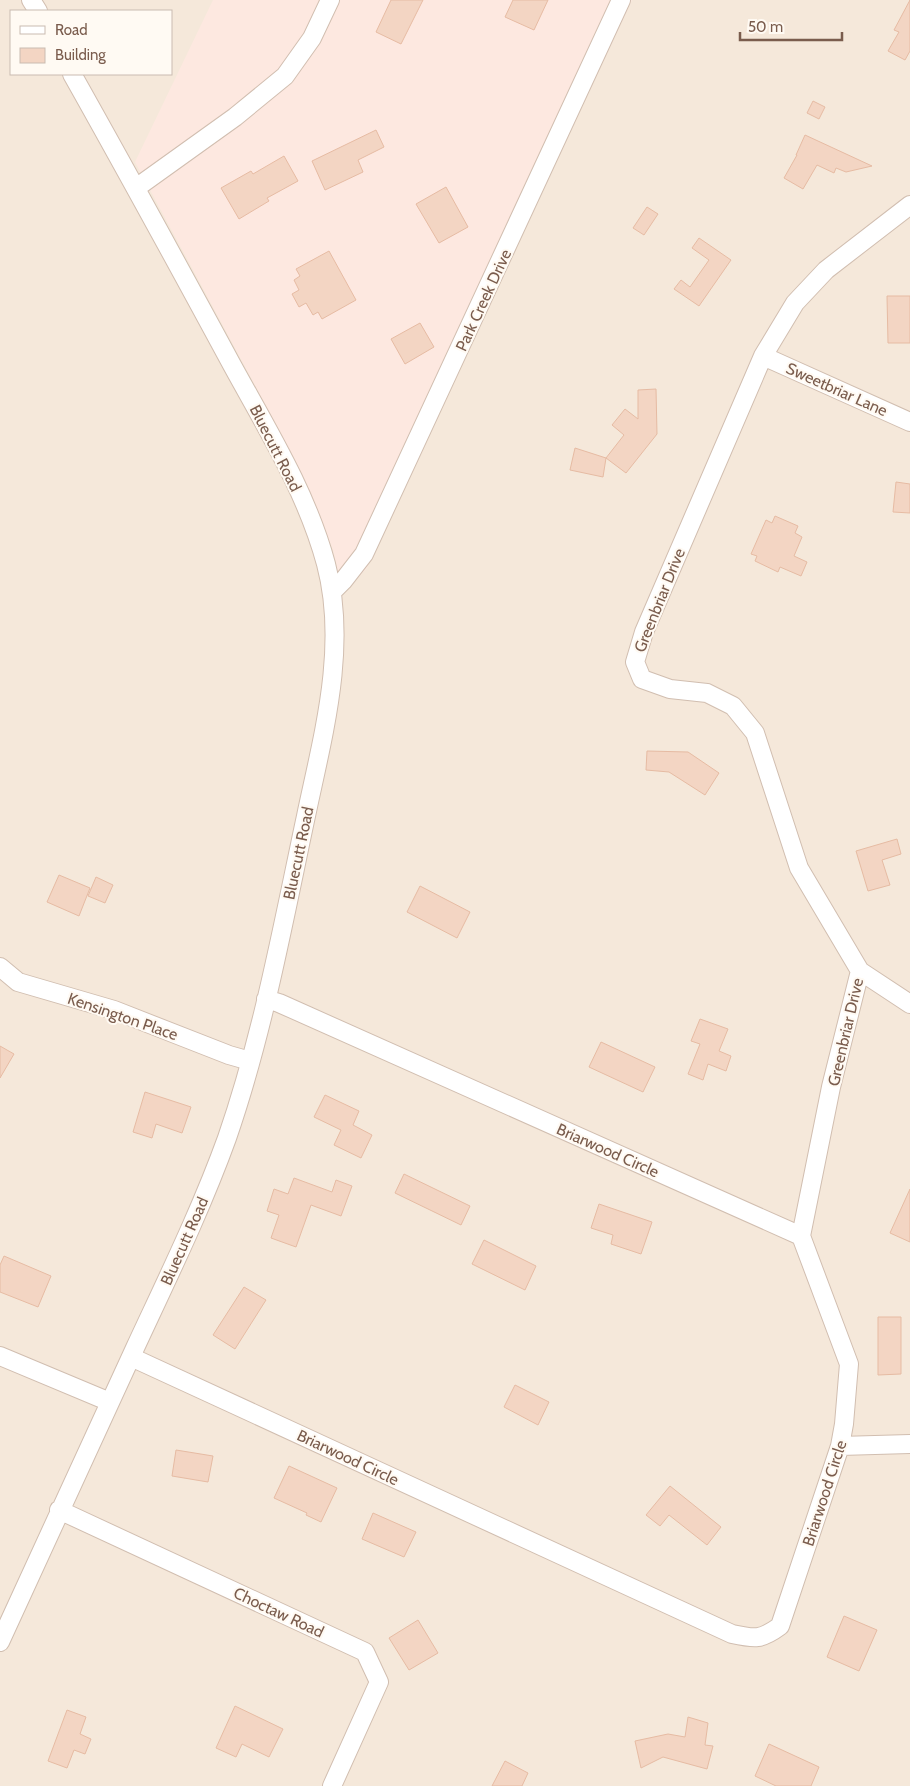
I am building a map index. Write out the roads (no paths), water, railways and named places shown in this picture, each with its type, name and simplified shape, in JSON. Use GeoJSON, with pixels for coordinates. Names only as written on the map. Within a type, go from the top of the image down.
{"type":"FeatureCollection","features":[{"type":"Feature","properties":{"kind":"street"},"geometry":{"type":"LineString","coordinates":[[136,188],[235,116],[285,76],[312,38],[330,0]]}},
{"type":"Feature","properties":{"kind":"street","name":"Park Creek Drive"},"geometry":{"type":"LineString","coordinates":[[332,592],[364,554],[621,0]]}},
{"type":"Feature","properties":{"kind":"street","name":"Bluecutt Road"},"geometry":{"type":"LineString","coordinates":[[0,1642],[59,1510],[194,1220],[227,1138],[250,1062],[266,999],[297,858],[328,703],[334,648],[332,592],[327,568],[320,541],[290,471],[73,75]]}},
{"type":"Feature","properties":{"kind":"street","name":"Greenbriar Drive"},"geometry":{"type":"LineString","coordinates":[[801,1236],[831,1087],[860,971],[799,868],[755,733],[733,706],[707,693],[670,689],[642,680],[635,662],[644,632],[763,356],[795,303],[826,270],[910,204]]}},
{"type":"Feature","properties":{"kind":"street","name":"Sweetbriar Lane"},"geometry":{"type":"LineString","coordinates":[[763,356],[910,422]]}},
{"type":"Feature","properties":{"kind":"street","name":"Kensington Place"},"geometry":{"type":"LineString","coordinates":[[0,967],[18,982],[114,1010],[250,1062]]}},
{"type":"Feature","properties":{"kind":"street"},"geometry":{"type":"LineString","coordinates":[[860,971],[910,1004]]}},
{"type":"Feature","properties":{"kind":"street","name":"Briarwood Circle"},"geometry":{"type":"LineString","coordinates":[[131,1357],[732,1634],[753,1639],[769,1634],[780,1626],[840,1446],[844,1424],[849,1364],[801,1236],[279,1003],[266,999]]}},
{"type":"Feature","properties":{"kind":"street"},"geometry":{"type":"LineString","coordinates":[[0,1356],[110,1402]]}},
{"type":"Feature","properties":{"kind":"street"},"geometry":{"type":"LineString","coordinates":[[840,1446],[910,1444]]}},
{"type":"Feature","properties":{"kind":"street","name":"Choctaw Road"},"geometry":{"type":"LineString","coordinates":[[59,1510],[365,1652],[379,1682],[332,1786]]}}]}
